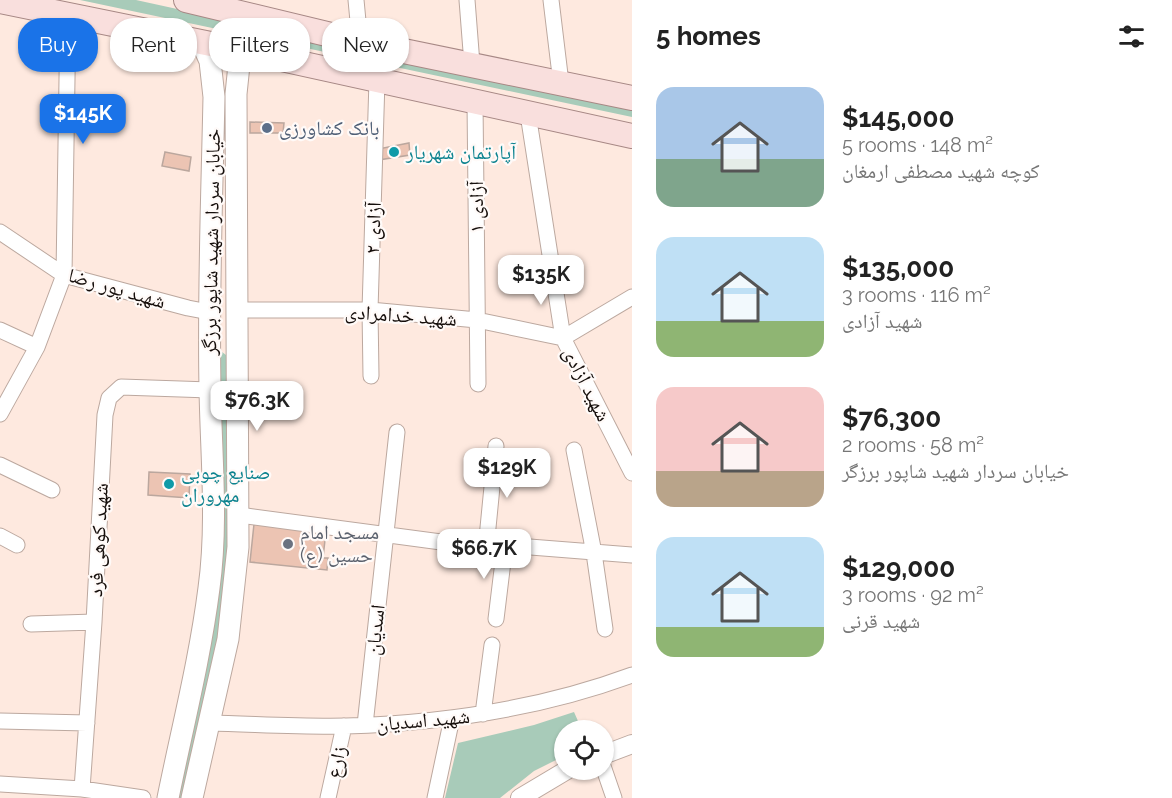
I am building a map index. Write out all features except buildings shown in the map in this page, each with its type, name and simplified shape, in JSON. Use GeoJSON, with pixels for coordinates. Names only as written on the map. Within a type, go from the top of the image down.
{"type":"FeatureCollection","features":[{"type":"Feature","properties":{"kind":"main road"},"geometry":{"type":"LineString","coordinates":[[186,0],[218,4],[322,32]]}},
{"type":"Feature","properties":{"kind":"main road"},"geometry":{"type":"LineString","coordinates":[[0,1],[209,44]]}},
{"type":"Feature","properties":{"kind":"main road","name":"خیابان سردار شهید شاپور برزگر"},"geometry":{"type":"LineString","coordinates":[[168,798],[210,588],[214,498],[209,312],[214,97],[210,61],[202,43]]}},
{"type":"Feature","properties":{"kind":"main road"},"geometry":{"type":"LineString","coordinates":[[409,52],[632,98]]}},
{"type":"Feature","properties":{"kind":"main road"},"geometry":{"type":"LineString","coordinates":[[310,65],[632,136]]}},
{"type":"Feature","properties":{"kind":"main road","name":"خیابان سردار شهید شاپور برزگر"},"geometry":{"type":"LineString","coordinates":[[192,798],[228,639],[238,547],[236,94],[238,72]]}},
{"type":"Feature","properties":{"kind":"main road"},"geometry":{"type":"LineString","coordinates":[[214,97],[222,88],[228,87],[236,94]]}},
{"type":"Feature","properties":{"kind":"main road"},"geometry":{"type":"LineString","coordinates":[[209,312],[237,310]]}},
{"type":"Feature","properties":{"kind":"street"},"geometry":{"type":"LineString","coordinates":[[356,0],[358,18]]}},
{"type":"Feature","properties":{"kind":"street"},"geometry":{"type":"LineString","coordinates":[[467,0],[472,64]]}},
{"type":"Feature","properties":{"kind":"street"},"geometry":{"type":"LineString","coordinates":[[551,0],[561,82]]}},
{"type":"Feature","properties":{"kind":"street"},"geometry":{"type":"LineString","coordinates":[[2,405],[37,347],[64,275],[68,14]]}},
{"type":"Feature","properties":{"kind":"street","name":"آزادی ۲"},"geometry":{"type":"LineString","coordinates":[[371,376],[370,310],[377,80]]}},
{"type":"Feature","properties":{"kind":"street","name":"آزادی ۱"},"geometry":{"type":"LineString","coordinates":[[475,102],[478,384]]}},
{"type":"Feature","properties":{"kind":"street","name":"شهید آزادی"},"geometry":{"type":"LineString","coordinates":[[528,114],[563,338],[632,473]]}},
{"type":"Feature","properties":{"kind":"street","name":"شهید پور رضا"},"geometry":{"type":"LineString","coordinates":[[0,232],[64,275],[209,312]]}},
{"type":"Feature","properties":{"kind":"street"},"geometry":{"type":"LineString","coordinates":[[563,338],[632,297]]}},
{"type":"Feature","properties":{"kind":"street","name":"شهید خدامرادی"},"geometry":{"type":"LineString","coordinates":[[237,310],[370,310],[477,320],[563,338]]}},
{"type":"Feature","properties":{"kind":"street"},"geometry":{"type":"LineString","coordinates":[[0,330],[37,347]]}},
{"type":"Feature","properties":{"kind":"street","name":"شهید کوهی فرد"},"geometry":{"type":"LineString","coordinates":[[82,789],[105,415],[109,398],[121,387],[210,390]]}},
{"type":"Feature","properties":{"kind":"street","name":"اسدیان"},"geometry":{"type":"LineString","coordinates":[[365,725],[397,432]]}},
{"type":"Feature","properties":{"kind":"street"},"geometry":{"type":"LineString","coordinates":[[486,548],[496,446]]}},
{"type":"Feature","properties":{"kind":"street"},"geometry":{"type":"LineString","coordinates":[[574,450],[594,553],[605,629]]}},
{"type":"Feature","properties":{"kind":"street"},"geometry":{"type":"LineString","coordinates":[[0,465],[52,490]]}},
{"type":"Feature","properties":{"kind":"street"},"geometry":{"type":"LineString","coordinates":[[239,514],[486,548],[505,545],[632,555]]}},
{"type":"Feature","properties":{"kind":"street"},"geometry":{"type":"LineString","coordinates":[[0,536],[17,544]]}},
{"type":"Feature","properties":{"kind":"street"},"geometry":{"type":"LineString","coordinates":[[496,619],[505,545]]}},
{"type":"Feature","properties":{"kind":"street"},"geometry":{"type":"LineString","coordinates":[[31,624],[94,622]]}},
{"type":"Feature","properties":{"kind":"street"},"geometry":{"type":"LineString","coordinates":[[483,714],[492,645]]}},
{"type":"Feature","properties":{"kind":"street","name":"شهید اسدیان"},"geometry":{"type":"LineString","coordinates":[[210,723],[344,726],[452,718],[527,707],[593,689],[632,675]]}},
{"type":"Feature","properties":{"kind":"street"},"geometry":{"type":"LineString","coordinates":[[435,798],[452,718]]}},
{"type":"Feature","properties":{"kind":"street"},"geometry":{"type":"LineString","coordinates":[[0,720],[87,723]]}},
{"type":"Feature","properties":{"kind":"street","name":"زارع"},"geometry":{"type":"LineString","coordinates":[[328,798],[344,726]]}},
{"type":"Feature","properties":{"kind":"street"},"geometry":{"type":"LineString","coordinates":[[614,751],[632,744]]}},
{"type":"Feature","properties":{"kind":"street"},"geometry":{"type":"LineString","coordinates":[[520,798],[554,778]]}},
{"type":"Feature","properties":{"kind":"street"},"geometry":{"type":"LineString","coordinates":[[608,780],[614,798]]}},
{"type":"Feature","properties":{"kind":"street"},"geometry":{"type":"LineString","coordinates":[[5,789],[82,789],[143,798]]}},
{"type":"Feature","properties":{"kind":"green space"},"geometry":{"type":"Polygon","coordinates":[[[80,0],[136,0],[218,18],[209,18],[209,27],[197,25],[197,18],[165,18],[80,0]]]}},
{"type":"Feature","properties":{"kind":"green space"},"geometry":{"type":"Polygon","coordinates":[[[310,38],[322,41],[322,51],[310,49],[310,38]]]}},
{"type":"Feature","properties":{"kind":"green space"},"geometry":{"type":"Polygon","coordinates":[[[409,60],[632,109],[632,117],[409,70],[409,60]]]}},
{"type":"Feature","properties":{"kind":"green space"},"geometry":{"type":"Polygon","coordinates":[[[220,353],[226,355],[229,432],[228,534],[224,590],[210,680],[185,798],[175,798],[197,695],[220,353]]]}},
{"type":"Feature","properties":{"kind":"green space"},"geometry":{"type":"Polygon","coordinates":[[[574,712],[578,720],[554,720],[554,761],[534,771],[500,798],[445,798],[458,743],[534,725],[574,712]]]}},
{"type":"Feature","properties":{"kind":"place","name":"بانک کشاورزی"},"geometry":{"type":"Point","coordinates":[267,128]}},
{"type":"Feature","properties":{"kind":"place","name":"آپارتمان شهریار"},"geometry":{"type":"Point","coordinates":[394,152]}},
{"type":"Feature","properties":{"kind":"place","name":"صنایع چوبی مهروران"},"geometry":{"type":"Point","coordinates":[169,484]}},
{"type":"Feature","properties":{"kind":"place","name":"مسجد امام حسین (ع)"},"geometry":{"type":"Point","coordinates":[288,544]}}]}
